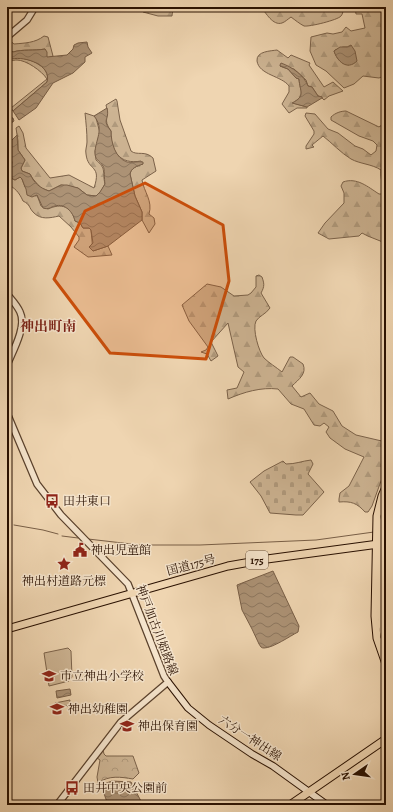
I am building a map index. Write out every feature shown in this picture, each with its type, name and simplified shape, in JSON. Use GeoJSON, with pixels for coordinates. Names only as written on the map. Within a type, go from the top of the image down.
{"type":"FeatureCollection","features":[{"type":"Feature","properties":{"kind":"main road"},"geometry":{"type":"LineString","coordinates":[[386,487],[377,516],[381,544],[381,612],[386,646]]}},
{"type":"Feature","properties":{"kind":"main road"},"geometry":{"type":"LineString","coordinates":[[386,506],[383,516],[375,627],[380,650],[386,664]]}},
{"type":"Feature","properties":{"kind":"main road","name":"国道175号"},"geometry":{"type":"LineString","coordinates":[[7,629],[228,566],[267,559],[381,544]]}},
{"type":"Feature","properties":{"kind":"main road","name":"六分一神出線"},"geometry":{"type":"LineString","coordinates":[[168,682],[188,708],[209,725],[252,754],[273,766],[327,805]]}},
{"type":"Feature","properties":{"kind":"main road"},"geometry":{"type":"LineString","coordinates":[[290,805],[386,739]]}},
{"type":"Feature","properties":{"kind":"street"},"geometry":{"type":"LineString","coordinates":[[7,37],[27,20],[35,7]]}},
{"type":"Feature","properties":{"kind":"street"},"geometry":{"type":"LineString","coordinates":[[7,294],[20,312],[22,324],[18,340],[7,365]]}},
{"type":"Feature","properties":{"kind":"street","name":"神戸加古川姫路線"},"geometry":{"type":"LineString","coordinates":[[7,413],[37,484],[61,516],[128,584],[161,669],[168,682],[121,722],[57,805]]}},
{"type":"Feature","properties":{"kind":"highlighted area"},"geometry":{"type":"Polygon","coordinates":[[[145,183],[223,225],[229,281],[206,359],[110,353],[54,279],[85,211],[145,183]]]}},
{"type":"Feature","properties":{"kind":"green space"},"geometry":{"type":"Polygon","coordinates":[[[135,7],[173,7],[172,16],[158,16],[143,12],[141,9],[135,7]]]}},
{"type":"Feature","properties":{"kind":"green space"},"geometry":{"type":"Polygon","coordinates":[[[261,7],[344,7],[339,18],[323,23],[304,26],[291,17],[282,23],[276,23],[261,7]]]}},
{"type":"Feature","properties":{"kind":"green space"},"geometry":{"type":"Polygon","coordinates":[[[355,7],[386,7],[386,75],[379,78],[363,76],[354,84],[344,88],[326,71],[316,65],[310,51],[311,37],[327,33],[333,34],[342,32],[346,27],[351,31],[365,28],[362,14],[356,14],[355,7]],[[347,47],[334,51],[340,61],[349,65],[347,47]]]}},
{"type":"Feature","properties":{"kind":"green space"},"geometry":{"type":"Polygon","coordinates":[[[44,36],[48,37],[53,56],[47,58],[45,49],[13,52],[7,48],[7,42],[9,40],[14,44],[26,43],[44,36]]]}},
{"type":"Feature","properties":{"kind":"green space"},"geometry":{"type":"Polygon","coordinates":[[[277,50],[288,58],[291,55],[310,63],[309,65],[324,87],[333,82],[343,91],[329,96],[324,100],[322,97],[318,96],[312,87],[308,86],[306,80],[294,69],[280,66],[288,69],[296,78],[299,79],[301,95],[293,103],[307,107],[297,108],[289,113],[282,104],[289,92],[289,86],[262,69],[257,61],[257,58],[261,53],[277,50]]]}},
{"type":"Feature","properties":{"kind":"green space"},"geometry":{"type":"Polygon","coordinates":[[[8,51],[12,58],[30,60],[42,66],[47,79],[34,66],[21,60],[7,60],[8,51]]]}},
{"type":"Feature","properties":{"kind":"green space"},"geometry":{"type":"Polygon","coordinates":[[[47,79],[47,82],[13,111],[11,108],[47,79]]]}},
{"type":"Feature","properties":{"kind":"green space"},"geometry":{"type":"Polygon","coordinates":[[[116,99],[120,120],[131,151],[147,154],[153,158],[156,171],[142,180],[150,205],[149,214],[154,218],[155,224],[149,233],[142,220],[142,212],[135,196],[130,174],[133,169],[143,164],[141,161],[134,162],[122,159],[112,145],[111,131],[107,124],[106,105],[116,99]]]}},
{"type":"Feature","properties":{"kind":"green space"},"geometry":{"type":"Polygon","coordinates":[[[346,111],[379,127],[386,121],[386,134],[382,142],[383,161],[386,163],[386,244],[362,233],[359,236],[329,239],[318,233],[325,223],[344,203],[344,193],[341,186],[343,182],[358,182],[379,194],[382,194],[383,188],[381,170],[374,166],[351,159],[323,136],[312,145],[314,147],[306,149],[306,146],[314,134],[314,131],[305,116],[306,113],[315,114],[328,129],[338,133],[355,146],[363,149],[371,155],[376,151],[377,145],[373,141],[359,136],[331,120],[331,117],[334,114],[346,111]]]}},
{"type":"Feature","properties":{"kind":"green space"},"geometry":{"type":"Polygon","coordinates":[[[85,113],[96,118],[100,133],[95,151],[96,160],[103,168],[105,184],[100,193],[96,196],[87,195],[78,188],[61,185],[49,191],[41,188],[30,174],[22,171],[21,168],[25,160],[18,150],[16,128],[19,126],[23,133],[26,148],[50,178],[69,175],[94,188],[96,171],[87,160],[85,113]]]}},
{"type":"Feature","properties":{"kind":"green space"},"geometry":{"type":"Polygon","coordinates":[[[7,176],[15,180],[20,177],[25,187],[37,195],[41,206],[48,209],[61,206],[69,209],[74,216],[75,221],[80,223],[83,228],[89,228],[91,230],[93,251],[108,246],[112,255],[88,257],[74,247],[79,240],[79,237],[71,227],[59,216],[46,218],[37,215],[23,201],[20,195],[7,184],[7,176]]]}},
{"type":"Feature","properties":{"kind":"green space"},"geometry":{"type":"Polygon","coordinates":[[[259,275],[262,277],[264,283],[261,293],[270,308],[257,319],[255,325],[260,351],[264,358],[282,372],[290,357],[293,357],[303,364],[304,368],[302,376],[292,386],[301,397],[310,393],[319,404],[333,411],[342,426],[356,435],[386,442],[386,472],[368,512],[365,512],[354,503],[339,502],[340,493],[349,486],[364,457],[345,449],[330,438],[326,432],[329,427],[324,423],[320,426],[314,425],[304,409],[291,404],[278,389],[253,391],[228,399],[227,390],[237,388],[244,372],[238,367],[228,323],[211,342],[218,356],[211,361],[207,354],[201,352],[206,350],[208,347],[189,321],[182,305],[207,284],[221,287],[234,296],[248,295],[256,287],[256,276],[259,275]]]}},
{"type":"Feature","properties":{"kind":"green space"},"geometry":{"type":"Polygon","coordinates":[[[311,460],[313,464],[308,474],[324,492],[303,515],[270,513],[261,496],[250,482],[264,471],[283,461],[286,464],[293,464],[311,460]]]}},
{"type":"Feature","properties":{"kind":"green space"},"geometry":{"type":"Polygon","coordinates":[[[68,648],[71,651],[72,677],[69,681],[49,686],[44,653],[68,648]]]}},
{"type":"Feature","properties":{"kind":"green space"},"geometry":{"type":"Polygon","coordinates":[[[70,700],[69,706],[55,708],[55,703],[70,700]]]}},
{"type":"Feature","properties":{"kind":"green space"},"geometry":{"type":"Polygon","coordinates":[[[102,746],[106,756],[133,756],[139,773],[133,779],[120,777],[111,778],[102,780],[98,783],[97,777],[100,760],[94,756],[102,746]]]}},
{"type":"Feature","properties":{"kind":"water"},"geometry":{"type":"Polygon","coordinates":[[[87,42],[92,53],[85,57],[85,62],[73,73],[53,83],[36,108],[19,120],[13,111],[47,82],[47,76],[42,66],[30,60],[17,58],[12,59],[7,52],[7,48],[13,52],[45,49],[47,52],[47,57],[67,55],[73,49],[74,45],[87,42]]]}},
{"type":"Feature","properties":{"kind":"water"},"geometry":{"type":"Polygon","coordinates":[[[351,45],[355,51],[357,61],[350,65],[343,64],[337,58],[334,51],[340,47],[347,47],[351,45]]]}},
{"type":"Feature","properties":{"kind":"water"},"geometry":{"type":"Polygon","coordinates":[[[281,63],[297,72],[304,78],[308,86],[312,87],[318,96],[322,98],[307,107],[292,103],[301,96],[299,79],[296,78],[288,69],[280,66],[281,63]]]}},
{"type":"Feature","properties":{"kind":"water"},"geometry":{"type":"Polygon","coordinates":[[[7,107],[14,121],[7,126],[7,107]]]}},
{"type":"Feature","properties":{"kind":"water"},"geometry":{"type":"Polygon","coordinates":[[[107,108],[108,112],[106,122],[111,131],[114,149],[119,157],[127,162],[143,162],[143,164],[133,169],[130,174],[135,196],[142,212],[142,220],[108,246],[93,251],[89,247],[93,243],[91,230],[89,228],[83,228],[80,223],[75,221],[68,209],[59,205],[48,209],[43,208],[37,195],[32,197],[27,195],[26,189],[20,177],[15,180],[7,176],[7,171],[11,168],[12,162],[9,157],[7,157],[7,145],[17,135],[18,150],[25,160],[21,168],[22,171],[30,174],[35,183],[43,188],[49,191],[61,185],[67,185],[78,188],[87,195],[96,196],[105,184],[104,167],[96,159],[95,155],[99,125],[94,116],[107,108]]]}},
{"type":"Feature","properties":{"kind":"water"},"geometry":{"type":"Polygon","coordinates":[[[273,571],[299,626],[298,632],[277,644],[263,648],[259,644],[242,610],[237,585],[273,571]]]}},
{"type":"Feature","properties":{"kind":"water"},"geometry":{"type":"Polygon","coordinates":[[[70,689],[71,695],[57,698],[56,691],[70,689]]]}},
{"type":"Feature","properties":{"kind":"water"},"geometry":{"type":"Polygon","coordinates":[[[112,781],[131,782],[143,805],[108,805],[101,785],[112,781]]]}},
{"type":"Feature","properties":{"kind":"waterway"},"geometry":{"type":"LineString","coordinates":[[14,525],[58,534]]}},
{"type":"Feature","properties":{"kind":"waterway"},"geometry":{"type":"LineString","coordinates":[[88,539],[140,545],[200,545],[316,540],[374,532]]}},
{"type":"Feature","properties":{"kind":"waterway"},"geometry":{"type":"LineString","coordinates":[[62,536],[78,538]]}},
{"type":"Feature","properties":{"kind":"place","name":"田井東口"},"geometry":{"type":"Point","coordinates":[52,501]}},
{"type":"Feature","properties":{"kind":"place","name":"神出児童館"},"geometry":{"type":"Point","coordinates":[80,550]}},
{"type":"Feature","properties":{"kind":"place","name":"神出村道路元標"},"geometry":{"type":"Point","coordinates":[64,564]}},
{"type":"Feature","properties":{"kind":"place","name":"市立神出小学校"},"geometry":{"type":"Point","coordinates":[49,676]}},
{"type":"Feature","properties":{"kind":"place","name":"神出幼稚園"},"geometry":{"type":"Point","coordinates":[57,709]}},
{"type":"Feature","properties":{"kind":"place","name":"神出保育園"},"geometry":{"type":"Point","coordinates":[127,726]}},
{"type":"Feature","properties":{"kind":"place","name":"田井中央公園前"},"geometry":{"type":"Point","coordinates":[72,788]}},
{"type":"Feature","properties":{"kind":"district","name":"神出町南"},"geometry":{"type":"Point","coordinates":[48,326]}}]}
